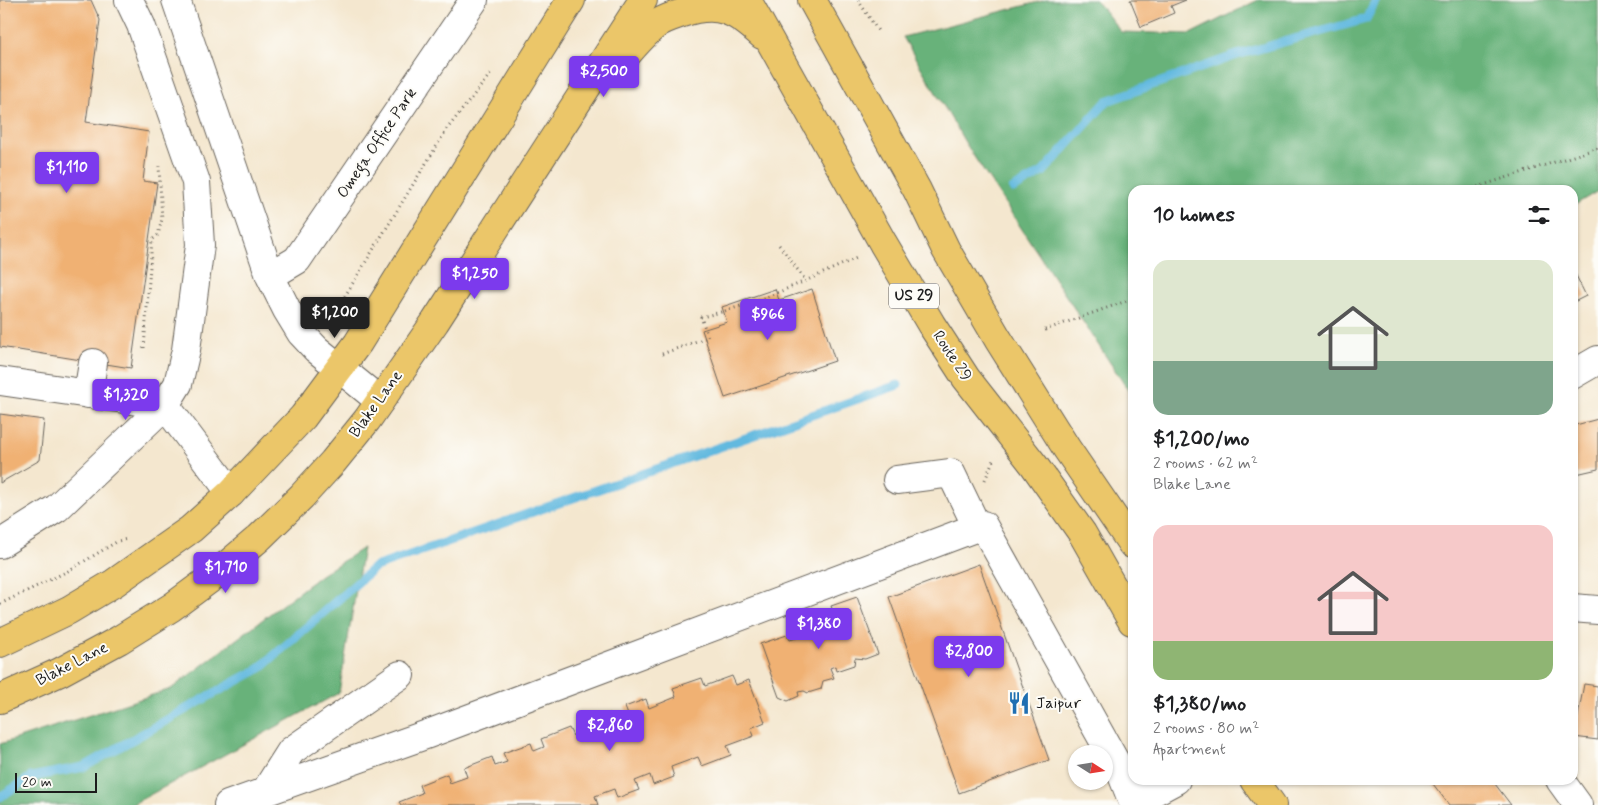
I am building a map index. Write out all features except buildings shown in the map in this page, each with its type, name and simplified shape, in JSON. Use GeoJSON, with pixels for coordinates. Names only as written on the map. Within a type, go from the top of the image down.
{"type":"FeatureCollection","features":[{"type":"Feature","properties":{"kind":"main road"},"geometry":{"type":"LineString","coordinates":[[0,642],[69,610],[114,583],[191,528],[231,493],[303,417],[358,343],[571,0]]}},
{"type":"Feature","properties":{"kind":"main road","name":"Blake Lane"},"geometry":{"type":"LineString","coordinates":[[0,699],[60,672],[119,640],[172,607],[214,576],[259,538],[302,496],[333,462],[380,401],[488,241],[643,0]]}},
{"type":"Feature","properties":{"kind":"main road","name":"Route 29"},"geometry":{"type":"LineString","coordinates":[[747,0],[883,243],[931,324],[966,378],[1034,465],[1082,533],[1128,614]]}},
{"type":"Feature","properties":{"kind":"main road","name":"US 29"},"geometry":{"type":"LineString","coordinates":[[812,0],[917,190],[946,250],[998,339],[1067,449],[1128,538]]}},
{"type":"Feature","properties":{"kind":"main road"},"geometry":{"type":"LineString","coordinates":[[530,174],[628,52],[657,23],[699,8],[728,11],[745,19],[771,43]]}},
{"type":"Feature","properties":{"kind":"main road"},"geometry":{"type":"LineString","coordinates":[[1258,785],[1272,805]]}},
{"type":"Feature","properties":{"kind":"street"},"geometry":{"type":"LineString","coordinates":[[0,544],[57,508],[165,405],[178,384],[187,340],[200,245],[196,182],[141,25],[129,0]]}},
{"type":"Feature","properties":{"kind":"street"},"geometry":{"type":"LineString","coordinates":[[176,0],[270,276],[287,310],[301,333],[316,350],[380,401]]}},
{"type":"Feature","properties":{"kind":"street","name":"Omega Office Park"},"geometry":{"type":"LineString","coordinates":[[270,276],[297,260],[474,0]]}},
{"type":"Feature","properties":{"kind":"street"},"geometry":{"type":"LineString","coordinates":[[1578,372],[1598,360]]}},
{"type":"Feature","properties":{"kind":"street"},"geometry":{"type":"LineString","coordinates":[[88,394],[93,362]]}},
{"type":"Feature","properties":{"kind":"street"},"geometry":{"type":"LineString","coordinates":[[0,381],[165,405],[231,493]]}},
{"type":"Feature","properties":{"kind":"street"},"geometry":{"type":"LineString","coordinates":[[897,480],[951,473],[977,527]]}},
{"type":"Feature","properties":{"kind":"street"},"geometry":{"type":"LineString","coordinates":[[228,805],[428,734],[983,524],[1126,766]]}},
{"type":"Feature","properties":{"kind":"street"},"geometry":{"type":"LineString","coordinates":[[1578,608],[1598,610]]}},
{"type":"Feature","properties":{"kind":"street"},"geometry":{"type":"LineString","coordinates":[[265,792],[291,751],[400,675]]}},
{"type":"Feature","properties":{"kind":"street"},"geometry":{"type":"LineString","coordinates":[[1130,785],[1134,804],[1167,785]]}},
{"type":"Feature","properties":{"kind":"street"},"geometry":{"type":"LineString","coordinates":[[1569,793],[1598,800]]}},
{"type":"Feature","properties":{"kind":"path"},"geometry":{"type":"LineString","coordinates":[[858,0],[878,31]]}},
{"type":"Feature","properties":{"kind":"path"},"geometry":{"type":"LineString","coordinates":[[336,309],[447,129],[480,85],[498,65]]}},
{"type":"Feature","properties":{"kind":"path"},"geometry":{"type":"LineString","coordinates":[[1483,185],[1598,148]]}},
{"type":"Feature","properties":{"kind":"path"},"geometry":{"type":"LineString","coordinates":[[144,348],[152,240],[158,235],[162,219],[159,163]]}},
{"type":"Feature","properties":{"kind":"path"},"geometry":{"type":"LineString","coordinates":[[778,245],[806,281]]}},
{"type":"Feature","properties":{"kind":"path"},"geometry":{"type":"LineString","coordinates":[[662,354],[708,337],[701,317],[759,300],[862,255]]}},
{"type":"Feature","properties":{"kind":"path"},"geometry":{"type":"LineString","coordinates":[[1045,330],[1128,300]]}},
{"type":"Feature","properties":{"kind":"path"},"geometry":{"type":"LineString","coordinates":[[984,481],[995,456]]}},
{"type":"Feature","properties":{"kind":"path"},"geometry":{"type":"LineString","coordinates":[[0,604],[68,571],[118,541]]}},
{"type":"Feature","properties":{"kind":"green space"},"geometry":{"type":"Polygon","coordinates":[[[1046,0],[1096,0],[1121,32],[1190,34],[1258,0],[1598,0],[1598,191],[1578,203],[1578,185],[1128,185],[1128,390],[969,149],[903,37],[1046,0]]]}},
{"type":"Feature","properties":{"kind":"green space"},"geometry":{"type":"Polygon","coordinates":[[[363,548],[339,693],[131,805],[0,805],[0,744],[171,689],[321,575],[363,548]]]}},
{"type":"Feature","properties":{"kind":"waterway"},"geometry":{"type":"LineString","coordinates":[[1013,189],[1043,172],[1107,101],[1237,55],[1366,19],[1376,0]]}},
{"type":"Feature","properties":{"kind":"waterway"},"geometry":{"type":"LineString","coordinates":[[0,797],[31,777],[84,767],[259,669],[375,567],[898,385]]}},
{"type":"Feature","properties":{"kind":"place","name":"Jaipur"},"geometry":{"type":"Point","coordinates":[1019,703]}}]}
